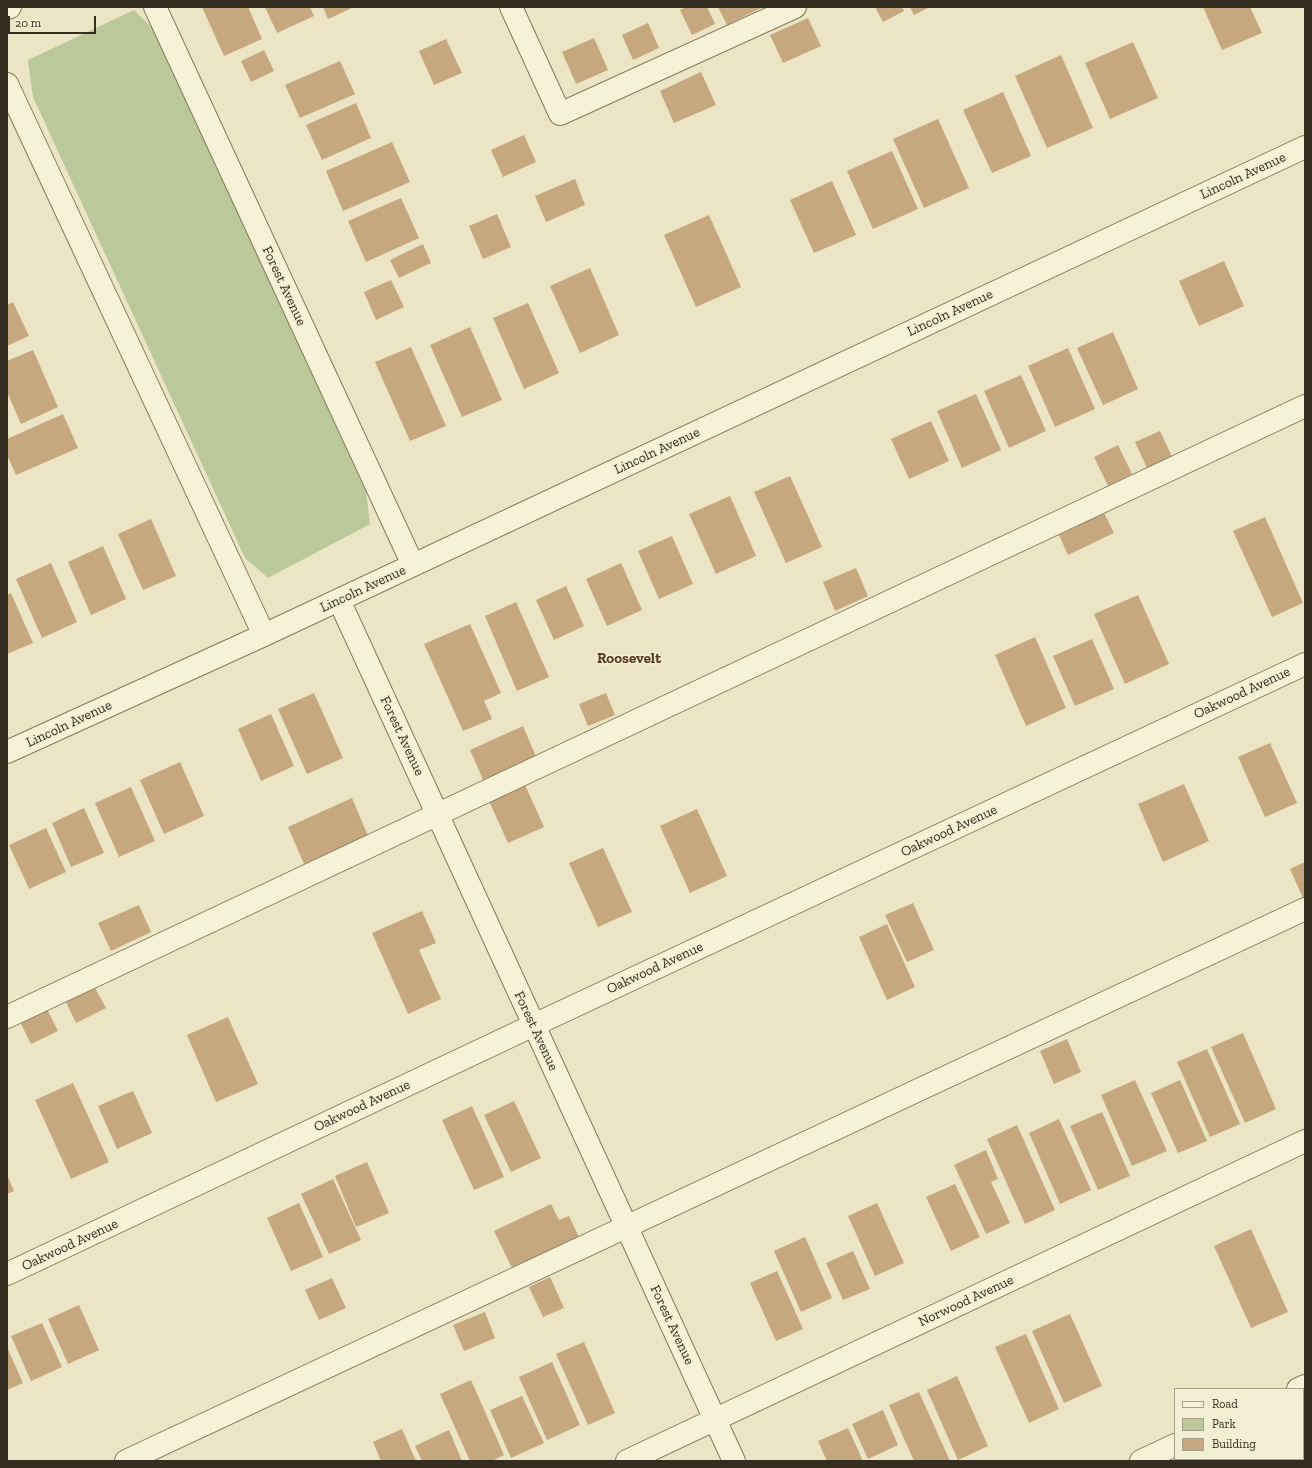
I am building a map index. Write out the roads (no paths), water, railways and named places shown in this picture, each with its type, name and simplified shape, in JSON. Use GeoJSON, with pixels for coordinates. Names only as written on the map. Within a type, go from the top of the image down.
{"type":"FeatureCollection","features":[{"type":"Feature","properties":{"kind":"street","name":"Forest Avenue"},"geometry":{"type":"LineString","coordinates":[[155,7],[413,565]]}},
{"type":"Feature","properties":{"kind":"street"},"geometry":{"type":"LineString","coordinates":[[511,7],[560,114],[795,7]]}},
{"type":"Feature","properties":{"kind":"street"},"geometry":{"type":"LineString","coordinates":[[7,84],[264,635]]}},
{"type":"Feature","properties":{"kind":"street","name":"Lincoln Avenue"},"geometry":{"type":"LineString","coordinates":[[7,752],[264,635],[1305,147]]}},
{"type":"Feature","properties":{"kind":"street"},"geometry":{"type":"LineString","coordinates":[[7,1016],[1305,406]]}},
{"type":"Feature","properties":{"kind":"street","name":"Forest Avenue"},"geometry":{"type":"LineString","coordinates":[[339,600],[734,1461]]}},
{"type":"Feature","properties":{"kind":"street","name":"Oakwood Avenue"},"geometry":{"type":"LineString","coordinates":[[7,1274],[534,1025],[1305,664]]}},
{"type":"Feature","properties":{"kind":"street"},"geometry":{"type":"LineString","coordinates":[[126,1461],[1305,909]]}},
{"type":"Feature","properties":{"kind":"street","name":"Norwood Avenue"},"geometry":{"type":"LineString","coordinates":[[628,1461],[1305,1141]]}},
{"type":"Feature","properties":{"kind":"street"},"geometry":{"type":"LineString","coordinates":[[1141,1461],[1174,1446]]}},
{"type":"Feature","properties":{"kind":"district","name":"Roosevelt"},"geometry":{"type":"Point","coordinates":[629,659]}}]}
